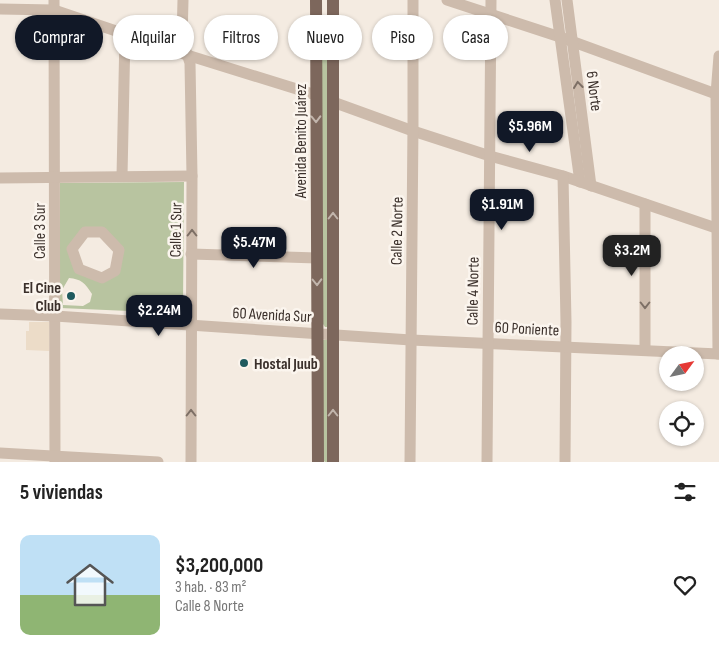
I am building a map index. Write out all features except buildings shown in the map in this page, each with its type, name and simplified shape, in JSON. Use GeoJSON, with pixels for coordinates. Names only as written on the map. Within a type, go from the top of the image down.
{"type":"FeatureCollection","features":[{"type":"Feature","properties":{"kind":"main road"},"geometry":{"type":"LineString","coordinates":[[316,3],[323,13],[333,4]]}},
{"type":"Feature","properties":{"kind":"main road","name":"Avenida Benito Juárez"},"geometry":{"type":"LineString","coordinates":[[316,60],[318,462]]}},
{"type":"Feature","properties":{"kind":"main road","name":"Avenida Benito Juárez"},"geometry":{"type":"LineString","coordinates":[[332,60],[333,462]]}},
{"type":"Feature","properties":{"kind":"street","name":"Calle 1 Sur"},"geometry":{"type":"LineString","coordinates":[[183,15],[184,0]]}},
{"type":"Feature","properties":{"kind":"street","name":"Calle 2 Norte"},"geometry":{"type":"LineString","coordinates":[[410,462],[413,0]]}},
{"type":"Feature","properties":{"kind":"street"},"geometry":{"type":"LineString","coordinates":[[447,0],[560,37],[718,94]]}},
{"type":"Feature","properties":{"kind":"street","name":"Calle 4 Norte"},"geometry":{"type":"LineString","coordinates":[[487,462],[491,0]]}},
{"type":"Feature","properties":{"kind":"street"},"geometry":{"type":"LineString","coordinates":[[555,0],[585,184]]}},
{"type":"Feature","properties":{"kind":"street","name":"6 Norte"},"geometry":{"type":"LineString","coordinates":[[567,0],[585,184]]}},
{"type":"Feature","properties":{"kind":"street"},"geometry":{"type":"LineString","coordinates":[[0,8],[54,5],[113,29]]}},
{"type":"Feature","properties":{"kind":"street","name":"Calle 3 Sur"},"geometry":{"type":"LineString","coordinates":[[54,5],[56,177],[54,316],[55,459]]}},
{"type":"Feature","properties":{"kind":"street"},"geometry":{"type":"LineString","coordinates":[[719,56],[719,354]]}},
{"type":"Feature","properties":{"kind":"street"},"geometry":{"type":"LineString","coordinates":[[194,57],[316,95]]}},
{"type":"Feature","properties":{"kind":"street"},"geometry":{"type":"LineString","coordinates":[[122,176],[124,60]]}},
{"type":"Feature","properties":{"kind":"street","name":"Calle 1 Sur"},"geometry":{"type":"LineString","coordinates":[[189,60],[192,176],[191,462]]}},
{"type":"Feature","properties":{"kind":"street"},"geometry":{"type":"LineString","coordinates":[[333,102],[413,131],[490,156],[563,176],[718,228]]}},
{"type":"Feature","properties":{"kind":"street"},"geometry":{"type":"LineString","coordinates":[[0,178],[192,176]]}},
{"type":"Feature","properties":{"kind":"street"},"geometry":{"type":"LineString","coordinates":[[563,176],[566,346],[565,462]]}},
{"type":"Feature","properties":{"kind":"street"},"geometry":{"type":"LineString","coordinates":[[645,204],[645,350]]}},
{"type":"Feature","properties":{"kind":"street"},"geometry":{"type":"LineString","coordinates":[[85,232],[102,232],[119,250],[115,271],[102,278],[79,269],[72,249],[85,232]]}},
{"type":"Feature","properties":{"kind":"street"},"geometry":{"type":"LineString","coordinates":[[191,254],[317,258]]}},
{"type":"Feature","properties":{"kind":"street","name":"60 Avenida Sur"},"geometry":{"type":"LineString","coordinates":[[0,314],[334,334]]}},
{"type":"Feature","properties":{"kind":"street","name":"60 Poniente"},"geometry":{"type":"LineString","coordinates":[[334,334],[411,340],[719,354]]}},
{"type":"Feature","properties":{"kind":"street"},"geometry":{"type":"LineString","coordinates":[[0,453],[55,459],[158,462]]}},
{"type":"Feature","properties":{"kind":"green space"},"geometry":{"type":"Polygon","coordinates":[[[321,60],[327,60],[329,327],[325,327],[323,324],[321,60]]]}},
{"type":"Feature","properties":{"kind":"green space"},"geometry":{"type":"Polygon","coordinates":[[[184,182],[183,306],[175,313],[60,308],[60,183],[184,182]],[[85,232],[72,249],[79,268],[102,278],[115,271],[119,250],[102,232],[85,232]],[[69,278],[62,290],[63,305],[83,306],[90,302],[92,294],[87,287],[77,279],[69,278]]]}},
{"type":"Feature","properties":{"kind":"green space"},"geometry":{"type":"Polygon","coordinates":[[[323,340],[329,340],[327,462],[325,462],[323,460],[323,340]]]}},
{"type":"Feature","properties":{"kind":"shaded area"},"geometry":{"type":"Polygon","coordinates":[[[29,322],[49,322],[49,351],[26,350],[26,331],[29,331],[29,322]]]}},
{"type":"Feature","properties":{"kind":"place","name":"El Cine Club"},"geometry":{"type":"Point","coordinates":[71,296]}},
{"type":"Feature","properties":{"kind":"place","name":"Hostal Juub"},"geometry":{"type":"Point","coordinates":[244,363]}}]}
